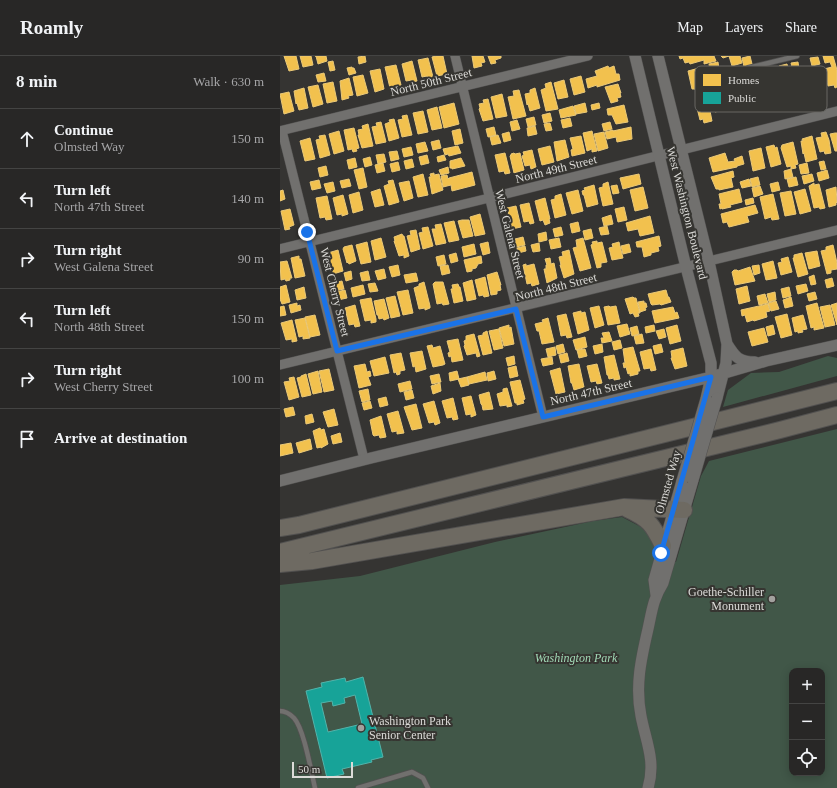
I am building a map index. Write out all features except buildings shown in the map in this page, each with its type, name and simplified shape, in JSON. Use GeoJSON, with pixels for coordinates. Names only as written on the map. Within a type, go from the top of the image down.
{"type":"FeatureCollection","features":[{"type":"Feature","properties":{"kind":"highway"},"geometry":{"type":"LineString","coordinates":[[805,399],[837,385]]}},
{"type":"Feature","properties":{"kind":"highway"},"geometry":{"type":"LineString","coordinates":[[280,528],[299,525],[837,391]]}},
{"type":"Feature","properties":{"kind":"highway"},"geometry":{"type":"LineString","coordinates":[[280,552],[837,415]]}},
{"type":"Feature","properties":{"kind":"highway"},"geometry":{"type":"LineString","coordinates":[[624,507],[648,520],[663,546]]}},
{"type":"Feature","properties":{"kind":"highway"},"geometry":{"type":"LineString","coordinates":[[280,564],[312,561],[624,507],[679,510]]}},
{"type":"Feature","properties":{"kind":"street","name":"West Galena Street"},"geometry":{"type":"LineString","coordinates":[[455,56],[543,417]]}},
{"type":"Feature","properties":{"kind":"street","name":"North 50th Street"},"geometry":{"type":"LineString","coordinates":[[281,131],[588,56]]}},
{"type":"Feature","properties":{"kind":"street","name":"West Washington Boulevard"},"geometry":{"type":"LineString","coordinates":[[635,56],[686,268],[710,357],[712,370],[711,377]]}},
{"type":"Feature","properties":{"kind":"street","name":"West Washington Boulevard"},"geometry":{"type":"LineString","coordinates":[[658,56],[709,262],[727,344],[728,353],[724,374]]}},
{"type":"Feature","properties":{"kind":"street","name":"North 49th Street"},"geometry":{"type":"LineString","coordinates":[[280,248],[660,156],[837,111]]}},
{"type":"Feature","properties":{"kind":"street","name":"West Cherry Street"},"geometry":{"type":"LineString","coordinates":[[281,131],[364,459]]}},
{"type":"Feature","properties":{"kind":"street","name":"North 48th Street"},"geometry":{"type":"LineString","coordinates":[[280,365],[686,268],[837,230]]}},
{"type":"Feature","properties":{"kind":"street"},"geometry":{"type":"LineString","coordinates":[[727,344],[733,354],[739,359],[750,362],[766,361]]}},
{"type":"Feature","properties":{"kind":"street","name":"North 47th Street"},"geometry":{"type":"LineString","coordinates":[[280,481],[364,459],[724,374],[766,361],[837,345]]}},
{"type":"Feature","properties":{"kind":"street","name":"Olmsted Way"},"geometry":{"type":"LineString","coordinates":[[648,788],[652,761],[641,717],[638,684],[641,659],[656,595],[663,583],[679,510],[711,399],[724,374]]}},
{"type":"Feature","properties":{"kind":"street","name":"Olmsted Way"},"geometry":{"type":"LineString","coordinates":[[711,377],[711,399]]}},
{"type":"Feature","properties":{"kind":"street","name":"Olmsted Way"},"geometry":{"type":"LineString","coordinates":[[656,595],[654,580],[663,546],[679,510]]}},
{"type":"Feature","properties":{"kind":"lane"},"geometry":{"type":"LineString","coordinates":[[756,66],[797,56]]}},
{"type":"Feature","properties":{"kind":"lane"},"geometry":{"type":"LineString","coordinates":[[280,710],[285,711],[294,717],[300,728],[315,788]]}},
{"type":"Feature","properties":{"kind":"lane"},"geometry":{"type":"LineString","coordinates":[[358,788],[412,772],[423,778],[428,788]]}},
{"type":"Feature","properties":{"kind":"green space"},"geometry":{"type":"Polygon","coordinates":[[[828,356],[837,358],[837,376],[723,407],[728,390],[751,373],[779,372],[828,356]]]}},
{"type":"Feature","properties":{"kind":"green space","name":"Washington Park"},"geometry":{"type":"Polygon","coordinates":[[[837,429],[837,788],[280,788],[280,585],[360,576],[495,542],[593,521],[622,517],[641,527],[655,541],[656,554],[676,562],[701,476],[709,461],[837,429]]]}},
{"type":"Feature","properties":{"kind":"place","name":"Goethe-Schiller Monument"},"geometry":{"type":"Point","coordinates":[772,599]}},
{"type":"Feature","properties":{"kind":"place","name":"Washington Park Senior Center"},"geometry":{"type":"Point","coordinates":[361,728]}},
{"type":"Feature","properties":{"kind":"route"},"geometry":{"type":"LineString","coordinates":[[307,232],[337,351],[516,309],[543,417],[711,377],[706,399],[661,553]]}}]}
